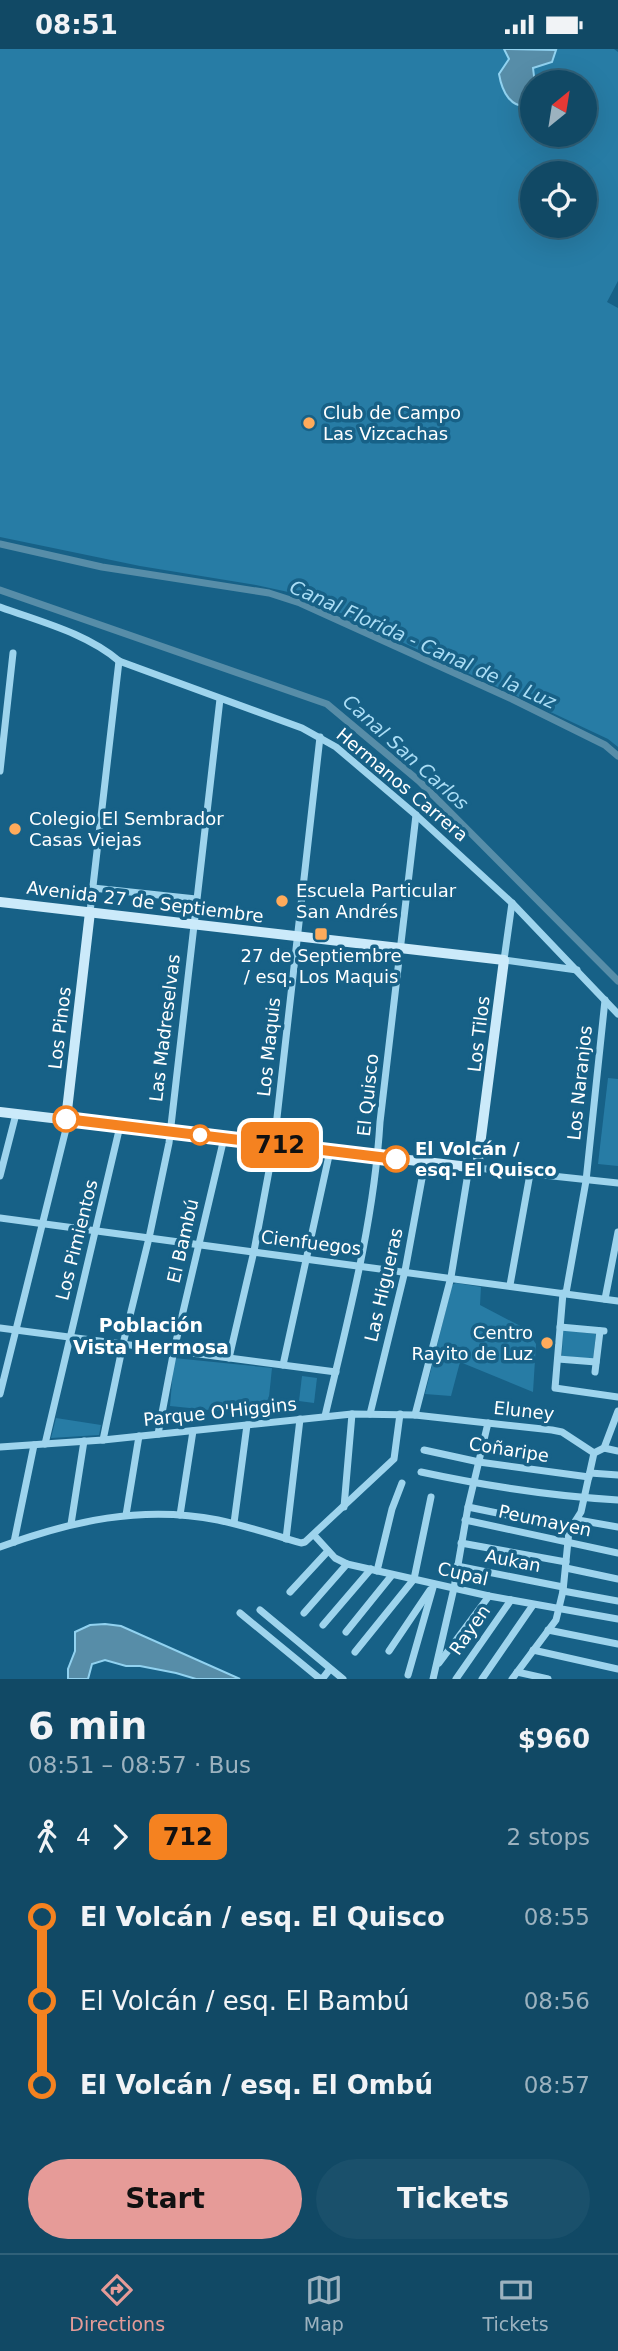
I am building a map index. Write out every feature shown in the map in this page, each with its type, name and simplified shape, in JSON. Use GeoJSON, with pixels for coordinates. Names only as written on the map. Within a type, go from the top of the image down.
{"type":"FeatureCollection","features":[{"type":"Feature","properties":{"kind":"street","name":"Hermanos Carrera"},"geometry":{"type":"LineString","coordinates":[[0,607],[82,637],[107,650],[119,661],[302,728],[336,747],[512,903],[618,1014]]}},
{"type":"Feature","properties":{"kind":"street"},"geometry":{"type":"LineString","coordinates":[[0,771],[13,653]]}},
{"type":"Feature","properties":{"kind":"street","name":"Los Pinos"},"geometry":{"type":"LineString","coordinates":[[0,1394],[66,1129],[119,661]]}},
{"type":"Feature","properties":{"kind":"street","name":"Las Madreselvas"},"geometry":{"type":"LineString","coordinates":[[103,1440],[170,1132],[220,699]]}},
{"type":"Feature","properties":{"kind":"street","name":"Los Maquis"},"geometry":{"type":"LineString","coordinates":[[229,1358],[254,1251],[274,1144],[320,737]]}},
{"type":"Feature","properties":{"kind":"street","name":"El Quisco"},"geometry":{"type":"LineString","coordinates":[[325,1416],[361,1265],[379,1157],[380,1122],[415,815]]}},
{"type":"Feature","properties":{"kind":"street"},"geometry":{"type":"LineString","coordinates":[[93,888],[196,899]]}},
{"type":"Feature","properties":{"kind":"street","name":"Avenida 27 de Septiembre"},"geometry":{"type":"LineString","coordinates":[[0,902],[577,970]]}},
{"type":"Feature","properties":{"kind":"street","name":"Los Tilos"},"geometry":{"type":"LineString","coordinates":[[415,1415],[451,1277],[473,1168],[512,903]]}},
{"type":"Feature","properties":{"kind":"street","name":"Los Naranjos"},"geometry":{"type":"LineString","coordinates":[[605,1000],[586,1181],[564,1293],[555,1388],[618,1397]]}},
{"type":"Feature","properties":{"kind":"street"},"geometry":{"type":"LineString","coordinates":[[0,1112],[618,1183]]}},
{"type":"Feature","properties":{"kind":"street"},"geometry":{"type":"LineString","coordinates":[[0,1176],[16,1114]]}},
{"type":"Feature","properties":{"kind":"street","name":"Los Pimientos"},"geometry":{"type":"LineString","coordinates":[[44,1444],[120,1126]]}},
{"type":"Feature","properties":{"kind":"street","name":"El Bambú"},"geometry":{"type":"LineString","coordinates":[[158,1434],[174,1350],[223,1138]]}},
{"type":"Feature","properties":{"kind":"street"},"geometry":{"type":"LineString","coordinates":[[283,1365],[330,1151]]}},
{"type":"Feature","properties":{"kind":"street","name":"Las Higueras"},"geometry":{"type":"LineString","coordinates":[[370,1414],[405,1271],[425,1162]]}},
{"type":"Feature","properties":{"kind":"street"},"geometry":{"type":"LineString","coordinates":[[510,1286],[530,1174]]}},
{"type":"Feature","properties":{"kind":"street","name":"Cienfuegos"},"geometry":{"type":"LineString","coordinates":[[0,1218],[618,1301]]}},
{"type":"Feature","properties":{"kind":"street"},"geometry":{"type":"LineString","coordinates":[[605,1299],[618,1232]]}},
{"type":"Feature","properties":{"kind":"street"},"geometry":{"type":"LineString","coordinates":[[560,1327],[602,1331],[595,1372]]}},
{"type":"Feature","properties":{"kind":"street"},"geometry":{"type":"LineString","coordinates":[[0,1328],[336,1372]]}},
{"type":"Feature","properties":{"kind":"street"},"geometry":{"type":"LineString","coordinates":[[558,1359],[596,1362]]}},
{"type":"Feature","properties":{"kind":"street"},"geometry":{"type":"LineString","coordinates":[[604,1448],[618,1413]]}},
{"type":"Feature","properties":{"kind":"street"},"geometry":{"type":"LineString","coordinates":[[344,1507],[352,1414]]}},
{"type":"Feature","properties":{"kind":"street","name":"Parque O'Higgins"},"geometry":{"type":"LineString","coordinates":[[0,1447],[139,1437],[352,1414],[444,1417]]}},
{"type":"Feature","properties":{"kind":"street"},"geometry":{"type":"LineString","coordinates":[[0,1547],[71,1524],[126,1515],[180,1515],[234,1524],[301,1543],[314,1535],[395,1458],[400,1414]]}},
{"type":"Feature","properties":{"kind":"street","name":"Eluney"},"geometry":{"type":"LineString","coordinates":[[444,1417],[455,1421],[562,1432],[594,1453]]}},
{"type":"Feature","properties":{"kind":"street"},"geometry":{"type":"LineString","coordinates":[[286,1539],[300,1419]]}},
{"type":"Feature","properties":{"kind":"street"},"geometry":{"type":"LineString","coordinates":[[433,1679],[454,1588],[465,1520],[488,1423]]}},
{"type":"Feature","properties":{"kind":"street"},"geometry":{"type":"LineString","coordinates":[[234,1524],[247,1425]]}},
{"type":"Feature","properties":{"kind":"street"},"geometry":{"type":"LineString","coordinates":[[180,1515],[193,1431]]}},
{"type":"Feature","properties":{"kind":"street"},"geometry":{"type":"LineString","coordinates":[[126,1515],[139,1437]]}},
{"type":"Feature","properties":{"kind":"street"},"geometry":{"type":"LineString","coordinates":[[71,1524],[84,1441]]}},
{"type":"Feature","properties":{"kind":"street"},"geometry":{"type":"LineString","coordinates":[[14,1542],[34,1445]]}},
{"type":"Feature","properties":{"kind":"street"},"geometry":{"type":"LineString","coordinates":[[514,1676],[555,1620],[559,1609],[569,1531],[578,1520],[594,1453],[604,1448],[618,1451]]}},
{"type":"Feature","properties":{"kind":"street","name":"Coñaripe"},"geometry":{"type":"LineString","coordinates":[[424,1450],[479,1462],[590,1475],[618,1475]]}},
{"type":"Feature","properties":{"kind":"street"},"geometry":{"type":"LineString","coordinates":[[421,1472],[474,1484],[618,1500]]}},
{"type":"Feature","properties":{"kind":"street"},"geometry":{"type":"LineString","coordinates":[[324,1625],[374,1570],[401,1483]]}},
{"type":"Feature","properties":{"kind":"street"},"geometry":{"type":"LineString","coordinates":[[355,1653],[414,1579],[431,1497]]}},
{"type":"Feature","properties":{"kind":"street"},"geometry":{"type":"LineString","coordinates":[[468,1507],[560,1525],[569,1531]]}},
{"type":"Feature","properties":{"kind":"street","name":"Peumayen"},"geometry":{"type":"LineString","coordinates":[[465,1520],[618,1553]]}},
{"type":"Feature","properties":{"kind":"street"},"geometry":{"type":"LineString","coordinates":[[578,1520],[618,1527]]}},
{"type":"Feature","properties":{"kind":"street","name":"Cupal"},"geometry":{"type":"LineString","coordinates":[[314,1535],[339,1561],[347,1564],[533,1605],[618,1619]]}},
{"type":"Feature","properties":{"kind":"street"},"geometry":{"type":"LineString","coordinates":[[461,1543],[618,1579]]}},
{"type":"Feature","properties":{"kind":"street"},"geometry":{"type":"LineString","coordinates":[[290,1592],[328,1551]]}},
{"type":"Feature","properties":{"kind":"street"},"geometry":{"type":"LineString","coordinates":[[304,1613],[347,1564]]}},
{"type":"Feature","properties":{"kind":"street","name":"Aukan"},"geometry":{"type":"LineString","coordinates":[[457,1566],[618,1601]]}},
{"type":"Feature","properties":{"kind":"street"},"geometry":{"type":"LineString","coordinates":[[346,1632],[392,1575]]}},
{"type":"Feature","properties":{"kind":"street"},"geometry":{"type":"LineString","coordinates":[[389,1651],[434,1584]]}},
{"type":"Feature","properties":{"kind":"street"},"geometry":{"type":"LineString","coordinates":[[408,1675],[434,1584]]}},
{"type":"Feature","properties":{"kind":"street"},"geometry":{"type":"LineString","coordinates":[[436,1667],[489,1596]]}},
{"type":"Feature","properties":{"kind":"street","name":"Rayen"},"geometry":{"type":"LineString","coordinates":[[456,1679],[510,1600]]}},
{"type":"Feature","properties":{"kind":"street"},"geometry":{"type":"LineString","coordinates":[[482,1679],[533,1605]]}},
{"type":"Feature","properties":{"kind":"street"},"geometry":{"type":"LineString","coordinates":[[260,1610],[343,1679]]}},
{"type":"Feature","properties":{"kind":"street"},"geometry":{"type":"LineString","coordinates":[[240,1613],[319,1678],[323,1678],[330,1669]]}},
{"type":"Feature","properties":{"kind":"street"},"geometry":{"type":"LineString","coordinates":[[274,1640],[282,1629]]}},
{"type":"Feature","properties":{"kind":"street"},"geometry":{"type":"LineString","coordinates":[[548,1630],[618,1644]]}},
{"type":"Feature","properties":{"kind":"street"},"geometry":{"type":"LineString","coordinates":[[533,1650],[618,1669]]}},
{"type":"Feature","properties":{"kind":"street"},"geometry":{"type":"LineString","coordinates":[[514,1676],[548,1679]]}},
{"type":"Feature","properties":{"kind":"shaded area","name":"Club de Campo Las Vizcachas"},"geometry":{"type":"Polygon","coordinates":[[[0,49],[614,49],[618,52],[618,281],[607,302],[618,308],[618,747],[608,739],[302,595],[0,537],[0,49]]]}},
{"type":"Feature","properties":{"kind":"shaded area"},"geometry":{"type":"Polygon","coordinates":[[[504,49],[556,50],[552,62],[533,70],[520,70],[520,106],[509,98],[502,87],[499,74],[509,59],[504,49]]]}},
{"type":"Feature","properties":{"kind":"shaded area"},"geometry":{"type":"Polygon","coordinates":[[[608,1078],[618,1079],[618,1166],[598,1164],[608,1078]]]}},
{"type":"Feature","properties":{"kind":"shaded area"},"geometry":{"type":"Polygon","coordinates":[[[456,1283],[481,1287],[480,1305],[526,1329],[536,1344],[533,1392],[460,1362],[451,1396],[425,1394],[452,1285],[456,1283]]]}},
{"type":"Feature","properties":{"kind":"shaded area"},"geometry":{"type":"Polygon","coordinates":[[[563,1330],[596,1334],[593,1359],[562,1356],[563,1330]]]}},
{"type":"Feature","properties":{"kind":"shaded area"},"geometry":{"type":"Polygon","coordinates":[[[174,1358],[272,1368],[267,1416],[170,1406],[174,1358]]]}},
{"type":"Feature","properties":{"kind":"shaded area"},"geometry":{"type":"Polygon","coordinates":[[[302,1376],[317,1378],[314,1403],[299,1401],[302,1376]]]}},
{"type":"Feature","properties":{"kind":"shaded area"},"geometry":{"type":"Polygon","coordinates":[[[56,1418],[101,1425],[99,1435],[51,1438],[56,1418]]]}},
{"type":"Feature","properties":{"kind":"shaded area"},"geometry":{"type":"Polygon","coordinates":[[[90,1625],[121,1626],[240,1679],[196,1679],[105,1660],[92,1664],[88,1679],[68,1679],[68,1669],[75,1651],[75,1632],[90,1625]]]}},
{"type":"Feature","properties":{"kind":"waterway","name":"Canal Florida - Canal de la Luz"},"geometry":{"type":"LineString","coordinates":[[0,544],[102,567],[269,593],[300,603],[512,699],[605,745],[618,756]]}},
{"type":"Feature","properties":{"kind":"waterway","name":"Canal San Carlos"},"geometry":{"type":"LineString","coordinates":[[0,590],[327,704],[419,781],[618,981]]}},
{"type":"Feature","properties":{"kind":"bus line","name":"712"},"geometry":{"type":"LineString","coordinates":[[66,1119],[396,1159]]}},
{"type":"Feature","properties":{"kind":"place","name":"Club de Campo Las Vizcachas"},"geometry":{"type":"Point","coordinates":[309,423]}},
{"type":"Feature","properties":{"kind":"place","name":"Colegio El Sembrador Casas Viejas"},"geometry":{"type":"Point","coordinates":[15,829]}},
{"type":"Feature","properties":{"kind":"place","name":"Escuela Particular San Andrés"},"geometry":{"type":"Point","coordinates":[282,901]}},
{"type":"Feature","properties":{"kind":"place","name":"27 de Septiembre / esq. Los Maquis"},"geometry":{"type":"Point","coordinates":[321,934]}},
{"type":"Feature","properties":{"kind":"place","name":"El Volcán / esq. El Quisco"},"geometry":{"type":"Point","coordinates":[396,1159]}},
{"type":"Feature","properties":{"kind":"place","name":"Centro Rayito de Luz"},"geometry":{"type":"Point","coordinates":[547,1343]}},
{"type":"Feature","properties":{"kind":"district","name":"Población Vista Hermosa"},"geometry":{"type":"Point","coordinates":[151,1336]}}]}
